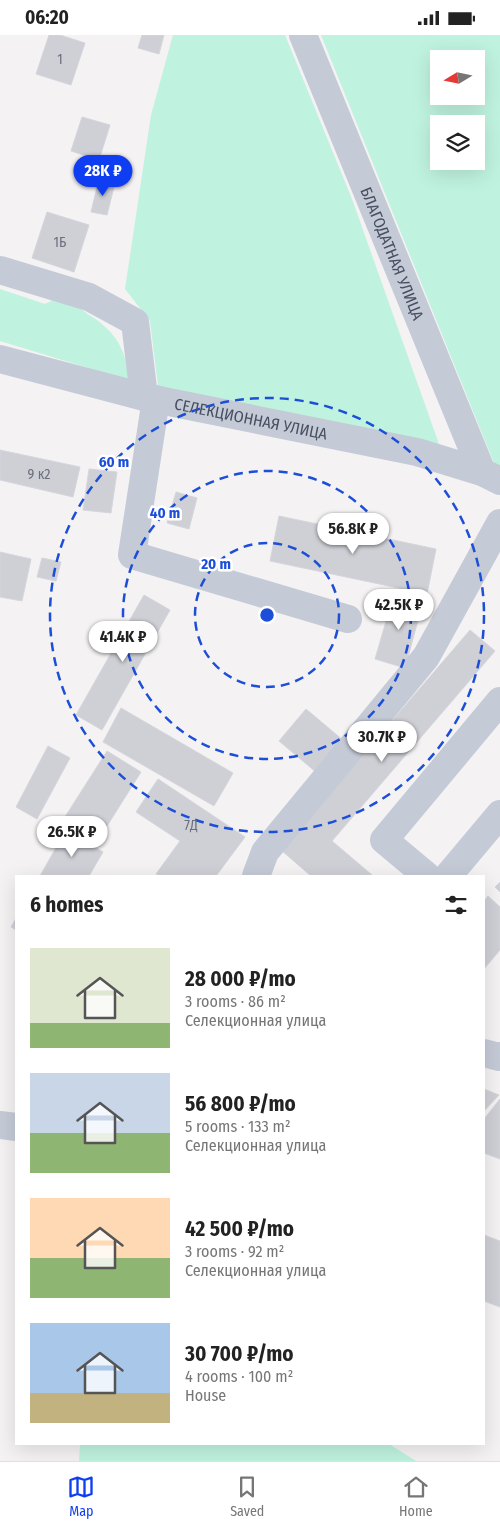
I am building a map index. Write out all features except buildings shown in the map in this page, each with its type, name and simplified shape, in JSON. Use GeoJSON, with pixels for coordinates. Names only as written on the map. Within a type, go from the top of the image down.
{"type":"FeatureCollection","features":[{"type":"Feature","properties":{"kind":"street","name":"БЛАГОДАТНАЯ УЛИЦА"},"geometry":{"type":"LineString","coordinates":[[303,35],[491,477]]}},
{"type":"Feature","properties":{"kind":"street"},"geometry":{"type":"LineString","coordinates":[[0,270],[89,297],[134,322],[150,398],[132,555],[348,619]]}},
{"type":"Feature","properties":{"kind":"street","name":"СЕЛЕКЦИОННАЯ УЛИЦА"},"geometry":{"type":"LineString","coordinates":[[0,359],[150,398],[417,452],[491,477]]}},
{"type":"Feature","properties":{"kind":"street"},"geometry":{"type":"LineString","coordinates":[[256,875],[265,851],[426,657],[500,523]]}},
{"type":"Feature","properties":{"kind":"street"},"geometry":{"type":"LineString","coordinates":[[426,875],[384,840],[500,701]]}},
{"type":"Feature","properties":{"kind":"street"},"geometry":{"type":"LineString","coordinates":[[449,875],[500,814]]}},
{"type":"Feature","properties":{"kind":"street"},"geometry":{"type":"LineString","coordinates":[[485,1053],[500,1056]]}},
{"type":"Feature","properties":{"kind":"street"},"geometry":{"type":"LineString","coordinates":[[0,1125],[15,1127]]}},
{"type":"Feature","properties":{"kind":"green space"},"geometry":{"type":"Polygon","coordinates":[[[173,35],[285,35],[352,199],[439,444],[158,386],[150,321],[125,289],[151,115],[173,35]]]}},
{"type":"Feature","properties":{"kind":"green space"},"geometry":{"type":"Polygon","coordinates":[[[321,35],[500,35],[500,471],[496,468],[321,35]]]}},
{"type":"Feature","properties":{"kind":"green space"},"geometry":{"type":"Polygon","coordinates":[[[0,289],[45,304],[53,300],[72,304],[98,321],[112,334],[122,350],[128,380],[0,341],[0,289]]]}},
{"type":"Feature","properties":{"kind":"green space"},"geometry":{"type":"Polygon","coordinates":[[[80,1445],[391,1445],[416,1461],[79,1461],[80,1445]]]}}]}
